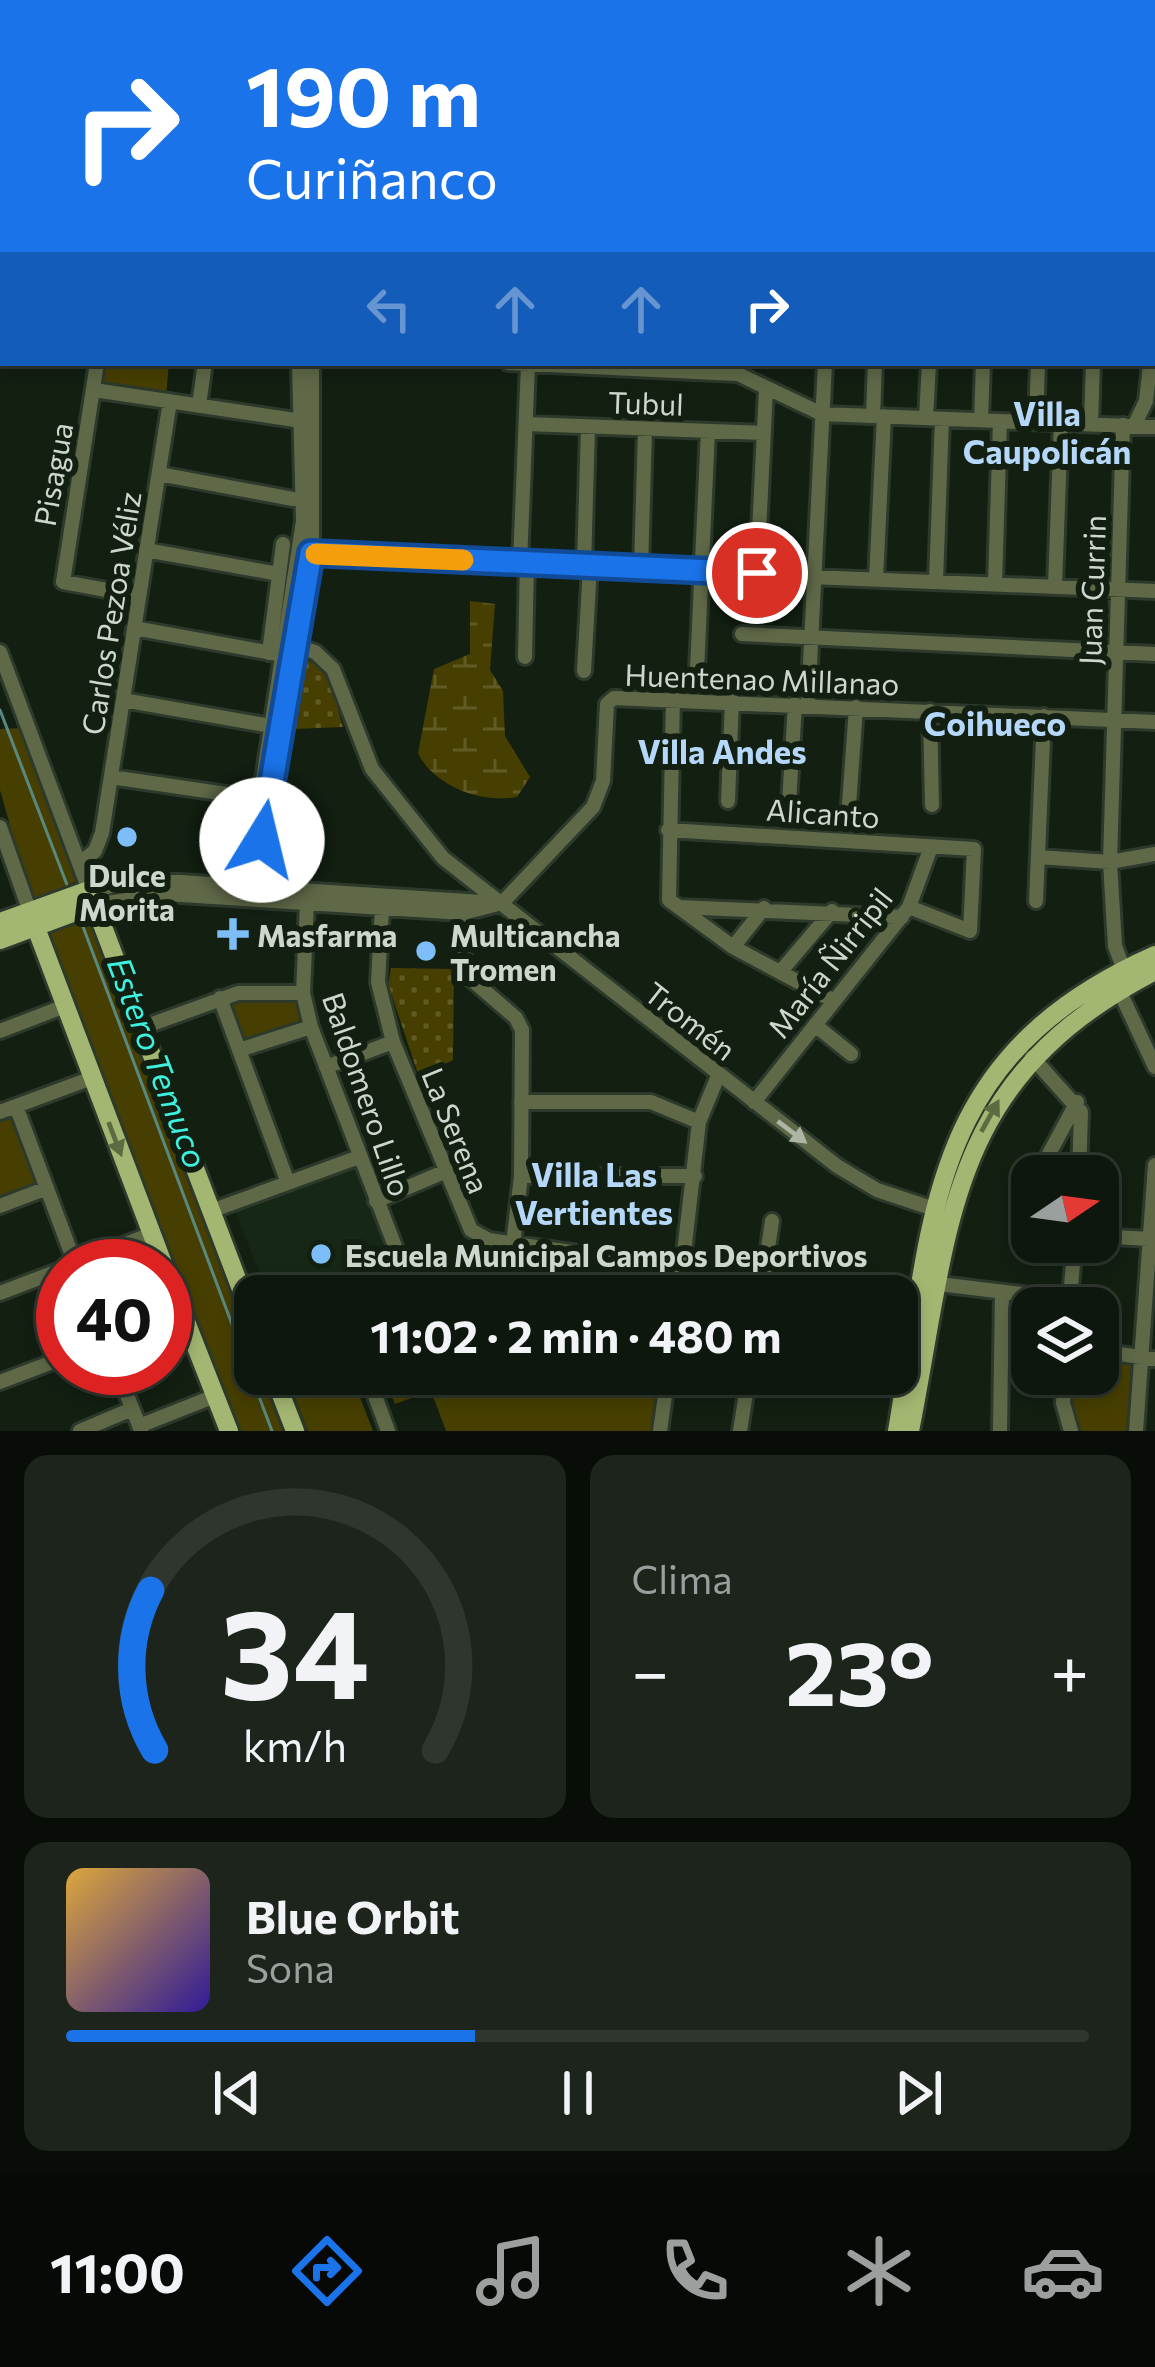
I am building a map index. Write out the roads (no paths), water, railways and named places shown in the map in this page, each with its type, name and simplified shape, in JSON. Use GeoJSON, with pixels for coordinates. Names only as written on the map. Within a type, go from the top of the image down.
{"type":"FeatureCollection","features":[{"type":"Feature","properties":{"kind":"main road"},"geometry":{"type":"LineString","coordinates":[[0,940],[33,920],[87,899],[235,1275]]}},
{"type":"Feature","properties":{"kind":"main road"},"geometry":{"type":"LineString","coordinates":[[0,922],[33,920]]}},
{"type":"Feature","properties":{"kind":"main road"},"geometry":{"type":"LineString","coordinates":[[33,920],[154,1239]]}},
{"type":"Feature","properties":{"kind":"main road"},"geometry":{"type":"LineString","coordinates":[[897,1431],[934,1209],[959,1132],[1003,1062],[1052,1014],[1155,956]]}},
{"type":"Feature","properties":{"kind":"main road"},"geometry":{"type":"LineString","coordinates":[[910,1431],[962,1179],[989,1115],[1032,1057],[1119,990],[1155,971]]}},
{"type":"Feature","properties":{"kind":"main road"},"geometry":{"type":"LineString","coordinates":[[934,1209],[944,1205],[962,1179]]}},
{"type":"Feature","properties":{"kind":"main road"},"geometry":{"type":"LineString","coordinates":[[192,1337],[229,1431]]}},
{"type":"Feature","properties":{"kind":"main road"},"geometry":{"type":"LineString","coordinates":[[281,1395],[295,1431]]}},
{"type":"Feature","properties":{"kind":"street","name":"Pisagua"},"geometry":{"type":"LineString","coordinates":[[97,366],[63,582],[139,596]]}},
{"type":"Feature","properties":{"kind":"street"},"geometry":{"type":"LineString","coordinates":[[199,405],[205,366]]}},
{"type":"Feature","properties":{"kind":"street"},"geometry":{"type":"LineString","coordinates":[[299,366],[297,419],[305,554]]}},
{"type":"Feature","properties":{"kind":"street"},"geometry":{"type":"LineString","coordinates":[[245,892],[305,554],[314,447],[312,366]]}},
{"type":"Feature","properties":{"kind":"street"},"geometry":{"type":"LineString","coordinates":[[525,657],[528,366]]}},
{"type":"Feature","properties":{"kind":"street"},"geometry":{"type":"LineString","coordinates":[[614,366],[738,374],[822,414],[1155,427]]}},
{"type":"Feature","properties":{"kind":"street"},"geometry":{"type":"LineString","coordinates":[[789,803],[811,637],[825,366]]}},
{"type":"Feature","properties":{"kind":"street"},"geometry":{"type":"LineString","coordinates":[[875,366],[876,579]]}},
{"type":"Feature","properties":{"kind":"street"},"geometry":{"type":"LineString","coordinates":[[929,366],[936,581]]}},
{"type":"Feature","properties":{"kind":"street"},"geometry":{"type":"LineString","coordinates":[[981,420],[983,366]]}},
{"type":"Feature","properties":{"kind":"street"},"geometry":{"type":"LineString","coordinates":[[1036,422],[1038,366]]}},
{"type":"Feature","properties":{"kind":"street"},"geometry":{"type":"LineString","coordinates":[[1090,424],[1094,366]]}},
{"type":"Feature","properties":{"kind":"street","name":"Juan Currin"},"geometry":{"type":"LineString","coordinates":[[1124,970],[1115,946],[1110,862],[1118,589],[1128,426],[1146,401],[1152,366]]}},
{"type":"Feature","properties":{"kind":"street"},"geometry":{"type":"LineString","coordinates":[[757,573],[766,388]]}},
{"type":"Feature","properties":{"kind":"street"},"geometry":{"type":"LineString","coordinates":[[94,390],[297,419],[309,425],[314,447],[303,466]]}},
{"type":"Feature","properties":{"kind":"street","name":"Carlos Pezoa Véliz"},"geometry":{"type":"LineString","coordinates":[[76,857],[95,851],[102,833],[170,401]]}},
{"type":"Feature","properties":{"kind":"street"},"geometry":{"type":"LineString","coordinates":[[995,584],[1000,421]]}},
{"type":"Feature","properties":{"kind":"street"},"geometry":{"type":"LineString","coordinates":[[1055,586],[1061,423]]}},
{"type":"Feature","properties":{"kind":"street","name":"Tubul"},"geometry":{"type":"LineString","coordinates":[[527,424],[764,433]]}},
{"type":"Feature","properties":{"kind":"street"},"geometry":{"type":"LineString","coordinates":[[584,671],[588,427]]}},
{"type":"Feature","properties":{"kind":"street"},"geometry":{"type":"LineString","coordinates":[[641,568],[645,429]]}},
{"type":"Feature","properties":{"kind":"street"},"geometry":{"type":"LineString","coordinates":[[697,670],[708,431]]}},
{"type":"Feature","properties":{"kind":"street"},"geometry":{"type":"LineString","coordinates":[[159,474],[293,499]]}},
{"type":"Feature","properties":{"kind":"street"},"geometry":{"type":"LineString","coordinates":[[245,892],[285,652],[279,574],[283,544]]}},
{"type":"Feature","properties":{"kind":"street"},"geometry":{"type":"LineString","coordinates":[[146,550],[279,574]]}},
{"type":"Feature","properties":{"kind":"street"},"geometry":{"type":"LineString","coordinates":[[305,554],[1155,591]]}},
{"type":"Feature","properties":{"kind":"street","name":"Tromén"},"geometry":{"type":"LineString","coordinates":[[134,628],[326,659],[362,750],[395,805],[443,857],[718,1076],[863,1183],[934,1209]]}},
{"type":"Feature","properties":{"kind":"street"},"geometry":{"type":"LineString","coordinates":[[742,634],[1155,654]]}},
{"type":"Feature","properties":{"kind":"street"},"geometry":{"type":"LineString","coordinates":[[0,652],[87,899],[245,892],[502,904]]}},
{"type":"Feature","properties":{"kind":"street"},"geometry":{"type":"LineString","coordinates":[[673,697],[667,892],[676,907],[733,947],[835,1001]]}},
{"type":"Feature","properties":{"kind":"street","name":"Huentenao Millanao"},"geometry":{"type":"LineString","coordinates":[[502,904],[600,796],[609,701],[673,697],[1155,722]]}},
{"type":"Feature","properties":{"kind":"street"},"geometry":{"type":"LineString","coordinates":[[123,700],[271,727]]}},
{"type":"Feature","properties":{"kind":"street"},"geometry":{"type":"LineString","coordinates":[[728,801],[732,700]]}},
{"type":"Feature","properties":{"kind":"street"},"geometry":{"type":"LineString","coordinates":[[849,805],[856,707]]}},
{"type":"Feature","properties":{"kind":"street"},"geometry":{"type":"LineString","coordinates":[[930,711],[932,805]]}},
{"type":"Feature","properties":{"kind":"street"},"geometry":{"type":"LineString","coordinates":[[1036,901],[1044,716]]}},
{"type":"Feature","properties":{"kind":"street"},"geometry":{"type":"LineString","coordinates":[[111,777],[260,799]]}},
{"type":"Feature","properties":{"kind":"street"},"geometry":{"type":"LineString","coordinates":[[0,827],[33,920]]}},
{"type":"Feature","properties":{"kind":"street","name":"Alicanto"},"geometry":{"type":"LineString","coordinates":[[668,830],[974,849],[970,931],[906,912]]}},
{"type":"Feature","properties":{"kind":"street","name":"María Ñirripil"},"geometry":{"type":"LineString","coordinates":[[754,1102],[906,912],[931,847]]}},
{"type":"Feature","properties":{"kind":"street"},"geometry":{"type":"LineString","coordinates":[[1038,856],[1110,862],[1155,854]]}},
{"type":"Feature","properties":{"kind":"street"},"geometry":{"type":"LineString","coordinates":[[245,892],[307,902],[463,914],[502,904]]}},
{"type":"Feature","properties":{"kind":"street","name":"Baldomero Lillo"},"geometry":{"type":"LineString","coordinates":[[307,902],[303,992],[311,1027],[406,1275]]}},
{"type":"Feature","properties":{"kind":"street"},"geometry":{"type":"LineString","coordinates":[[676,907],[906,912]]}},
{"type":"Feature","properties":{"kind":"street","name":"La Serena"},"geometry":{"type":"LineString","coordinates":[[382,908],[378,982],[393,1042],[471,1230],[489,1240],[682,1268]]}},
{"type":"Feature","properties":{"kind":"street"},"geometry":{"type":"LineString","coordinates":[[733,947],[764,908]]}},
{"type":"Feature","properties":{"kind":"street"},"geometry":{"type":"LineString","coordinates":[[781,971],[832,911]]}},
{"type":"Feature","properties":{"kind":"street"},"geometry":{"type":"LineString","coordinates":[[463,914],[464,973],[521,1026],[520,1176],[511,1275]]}},
{"type":"Feature","properties":{"kind":"street"},"geometry":{"type":"LineString","coordinates":[[1119,990],[1153,1056]]}},
{"type":"Feature","properties":{"kind":"street"},"geometry":{"type":"LineString","coordinates":[[141,1028],[248,991],[303,992]]}},
{"type":"Feature","properties":{"kind":"street"},"geometry":{"type":"LineString","coordinates":[[220,998],[288,1183]]}},
{"type":"Feature","properties":{"kind":"street"},"geometry":{"type":"LineString","coordinates":[[0,1031],[65,1006]]}},
{"type":"Feature","properties":{"kind":"street"},"geometry":{"type":"LineString","coordinates":[[815,1025],[851,1054]]}},
{"type":"Feature","properties":{"kind":"street"},"geometry":{"type":"LineString","coordinates":[[239,1050],[311,1027]]}},
{"type":"Feature","properties":{"kind":"street"},"geometry":{"type":"LineString","coordinates":[[326,1067],[393,1042]]}},
{"type":"Feature","properties":{"kind":"street"},"geometry":{"type":"LineString","coordinates":[[1032,1057],[1077,1102],[1078,1155]]}},
{"type":"Feature","properties":{"kind":"street"},"geometry":{"type":"LineString","coordinates":[[681,1275],[699,1122],[718,1076]]}},
{"type":"Feature","properties":{"kind":"street"},"geometry":{"type":"LineString","coordinates":[[0,1112],[92,1078]]}},
{"type":"Feature","properties":{"kind":"street"},"geometry":{"type":"LineString","coordinates":[[521,1102],[651,1102],[699,1122]]}},
{"type":"Feature","properties":{"kind":"street"},"geometry":{"type":"LineString","coordinates":[[1048,1155],[1077,1102]]}},
{"type":"Feature","properties":{"kind":"street"},"geometry":{"type":"LineString","coordinates":[[16,1106],[63,1239]]}},
{"type":"Feature","properties":{"kind":"street"},"geometry":{"type":"LineString","coordinates":[[211,1211],[359,1157]]}},
{"type":"Feature","properties":{"kind":"street"},"geometry":{"type":"LineString","coordinates":[[1136,1431],[1148,1358],[1155,1165]]}},
{"type":"Feature","properties":{"kind":"street"},"geometry":{"type":"LineString","coordinates":[[376,1202],[446,1171]]}},
{"type":"Feature","properties":{"kind":"street"},"geometry":{"type":"LineString","coordinates":[[520,1176],[695,1176]]}},
{"type":"Feature","properties":{"kind":"street"},"geometry":{"type":"LineString","coordinates":[[0,1206],[47,1188]]}},
{"type":"Feature","properties":{"kind":"street"},"geometry":{"type":"LineString","coordinates":[[763,1275],[772,1221]]}},
{"type":"Feature","properties":{"kind":"street"},"geometry":{"type":"LineString","coordinates":[[139,1239],[152,1234]]}},
{"type":"Feature","properties":{"kind":"street"},"geometry":{"type":"LineString","coordinates":[[1119,1237],[1149,1239]]}},
{"type":"Feature","properties":{"kind":"street"},"geometry":{"type":"LineString","coordinates":[[0,1293],[36,1279]]}},
{"type":"Feature","properties":{"kind":"street"},"geometry":{"type":"LineString","coordinates":[[939,1284],[1011,1294]]}},
{"type":"Feature","properties":{"kind":"street"},"geometry":{"type":"LineString","coordinates":[[998,1429],[1002,1293]]}},
{"type":"Feature","properties":{"kind":"street"},"geometry":{"type":"LineString","coordinates":[[0,1382],[36,1368]]}},
{"type":"Feature","properties":{"kind":"street"},"geometry":{"type":"LineString","coordinates":[[127,1395],[140,1429],[215,1396]]}},
{"type":"Feature","properties":{"kind":"street"},"geometry":{"type":"LineString","coordinates":[[375,1395],[388,1431]]}},
{"type":"Feature","properties":{"kind":"street"},"geometry":{"type":"LineString","coordinates":[[660,1431],[665,1395]]}},
{"type":"Feature","properties":{"kind":"street"},"geometry":{"type":"LineString","coordinates":[[740,1431],[746,1395]]}},
{"type":"Feature","properties":{"kind":"street"},"geometry":{"type":"LineString","coordinates":[[1067,1395],[1071,1431]]}},
{"type":"Feature","properties":{"kind":"street"},"geometry":{"type":"LineString","coordinates":[[80,1431],[132,1409]]}},
{"type":"Feature","properties":{"kind":"waterway","name":"Estero Temuco"},"geometry":{"type":"LineString","coordinates":[[0,710],[69,890]]}},
{"type":"Feature","properties":{"kind":"waterway","name":"Estero Temuco"},"geometry":{"type":"LineString","coordinates":[[79,916],[272,1431]]}},
{"type":"Feature","properties":{"kind":"place","name":"Dulce Morita"},"geometry":{"type":"Point","coordinates":[127,837]}},
{"type":"Feature","properties":{"kind":"place","name":"Masfarma"},"geometry":{"type":"Point","coordinates":[233,934]}},
{"type":"Feature","properties":{"kind":"place","name":"Multicancha Tromen"},"geometry":{"type":"Point","coordinates":[426,951]}},
{"type":"Feature","properties":{"kind":"place","name":"Escuela Municipal Campos Deportivos"},"geometry":{"type":"Point","coordinates":[321,1254]}},
{"type":"Feature","properties":{"kind":"district","name":"Villa Caupolicán"},"geometry":{"type":"Point","coordinates":[1047,431]}},
{"type":"Feature","properties":{"kind":"district","name":"Coihueco"},"geometry":{"type":"Point","coordinates":[995,722]}},
{"type":"Feature","properties":{"kind":"district","name":"Villa Andes"},"geometry":{"type":"Point","coordinates":[722,750]}},
{"type":"Feature","properties":{"kind":"district","name":"Villa Las Vertientes"},"geometry":{"type":"Point","coordinates":[594,1192]}}]}
